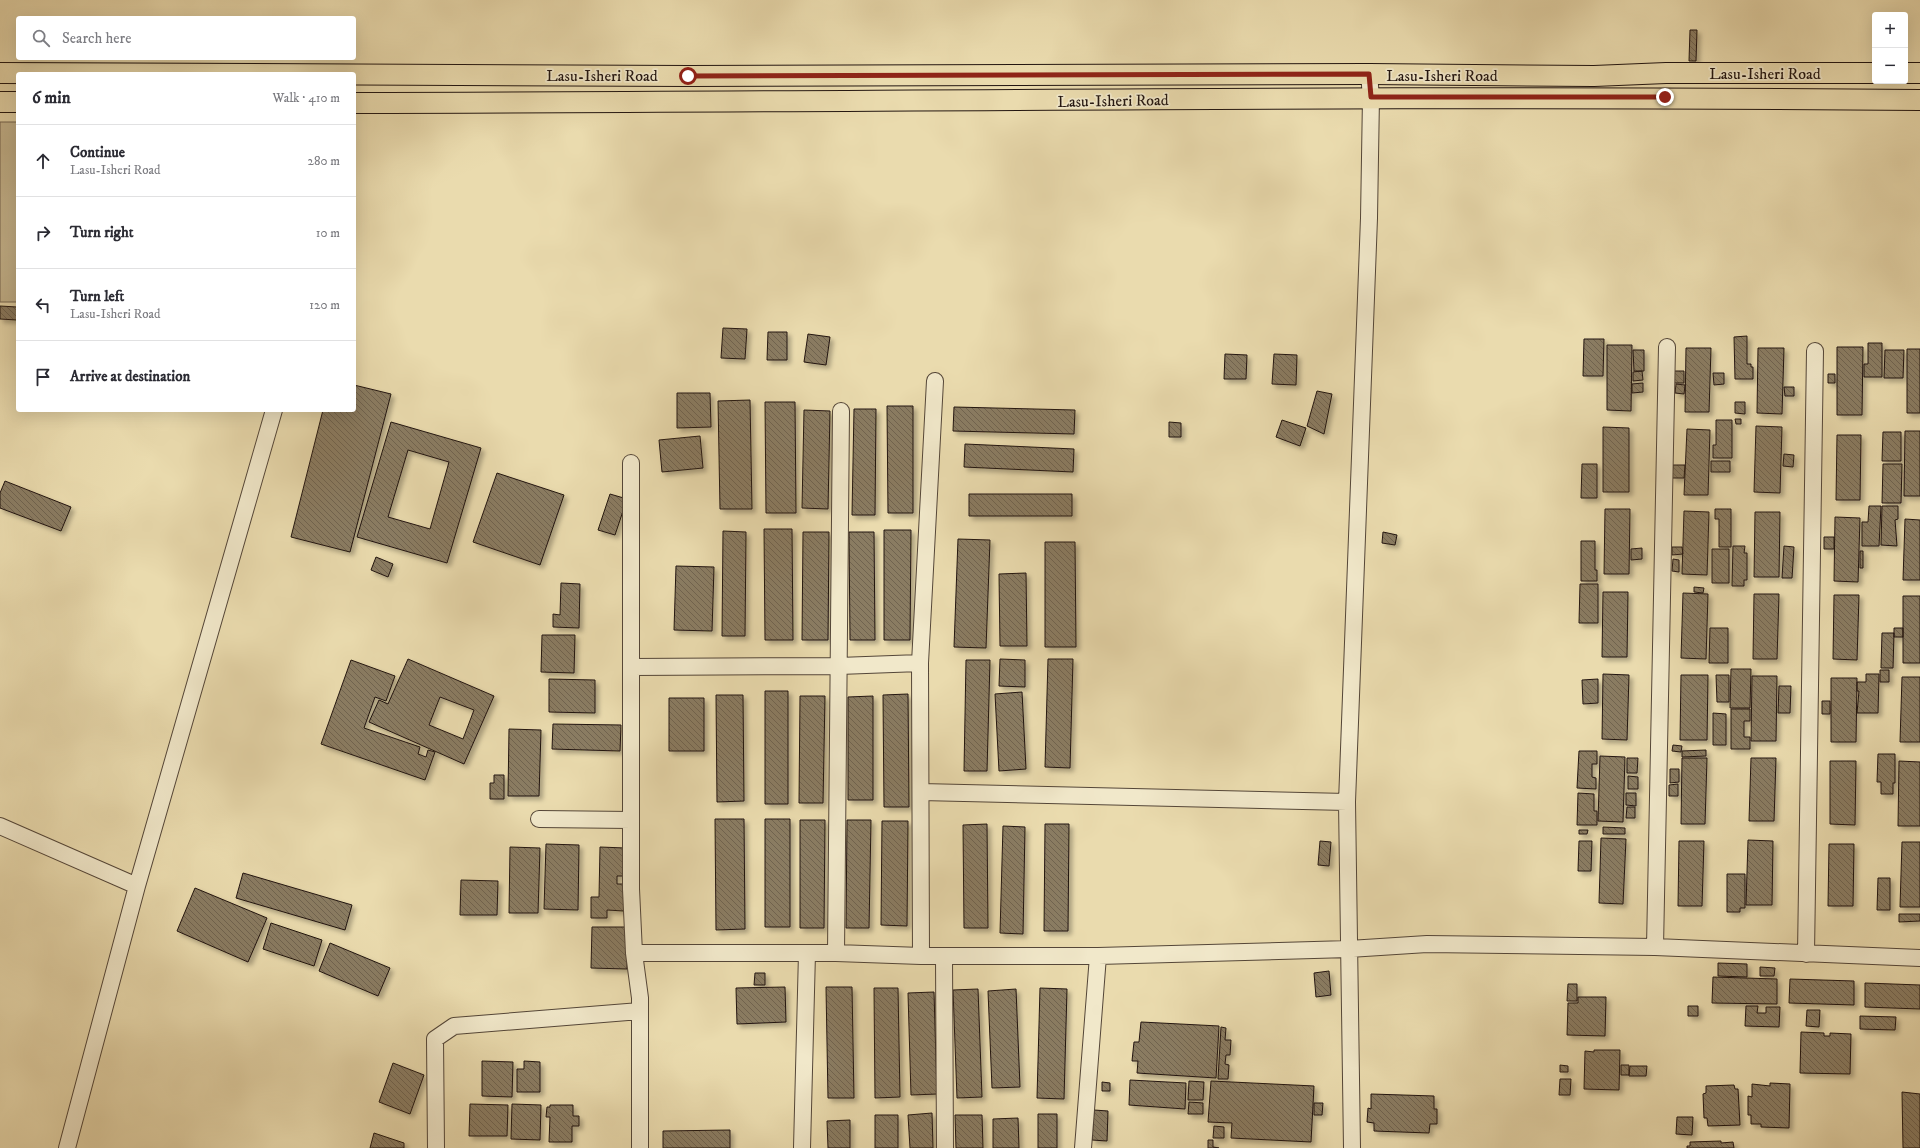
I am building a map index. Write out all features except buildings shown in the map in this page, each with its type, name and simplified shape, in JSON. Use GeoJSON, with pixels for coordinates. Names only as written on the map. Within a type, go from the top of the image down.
{"type":"FeatureCollection","features":[{"type":"Feature","properties":{"kind":"main road","name":"Lasu-Isheri Road"},"geometry":{"type":"LineString","coordinates":[[0,73],[16,73]]}},
{"type":"Feature","properties":{"kind":"main road","name":"Lasu-Isheri Road"},"geometry":{"type":"LineString","coordinates":[[356,75],[681,76],[1369,74],[1594,76],[1666,73],[1872,73]]}},
{"type":"Feature","properties":{"kind":"main road"},"geometry":{"type":"LineString","coordinates":[[1908,73],[1920,73]]}},
{"type":"Feature","properties":{"kind":"main road","name":"Lasu-Isheri Road"},"geometry":{"type":"LineString","coordinates":[[356,108],[1371,97],[1665,97],[1920,100]]}},
{"type":"Feature","properties":{"kind":"main road"},"geometry":{"type":"LineString","coordinates":[[0,102],[16,102]]}},
{"type":"Feature","properties":{"kind":"street"},"geometry":{"type":"LineString","coordinates":[[1352,1148],[1347,802],[1364,378],[1371,97],[1369,74]]}},
{"type":"Feature","properties":{"kind":"street"},"geometry":{"type":"LineString","coordinates":[[1655,947],[1667,347]]}},
{"type":"Feature","properties":{"kind":"street"},"geometry":{"type":"LineString","coordinates":[[1806,954],[1814,351]]}},
{"type":"Feature","properties":{"kind":"street"},"geometry":{"type":"LineString","coordinates":[[920,956],[920,663],[935,380]]}},
{"type":"Feature","properties":{"kind":"street"},"geometry":{"type":"LineString","coordinates":[[836,953],[841,411]]}},
{"type":"Feature","properties":{"kind":"street"},"geometry":{"type":"LineString","coordinates":[[67,1148],[137,886],[273,412]]}},
{"type":"Feature","properties":{"kind":"street"},"geometry":{"type":"LineString","coordinates":[[631,464],[631,820],[634,953],[640,1011],[640,1148]]}},
{"type":"Feature","properties":{"kind":"street"},"geometry":{"type":"LineString","coordinates":[[631,667],[839,666],[920,663]]}},
{"type":"Feature","properties":{"kind":"street"},"geometry":{"type":"LineString","coordinates":[[921,792],[1347,802]]}},
{"type":"Feature","properties":{"kind":"street"},"geometry":{"type":"LineString","coordinates":[[538,819],[631,820]]}},
{"type":"Feature","properties":{"kind":"street"},"geometry":{"type":"LineString","coordinates":[[0,826],[137,886]]}},
{"type":"Feature","properties":{"kind":"street"},"geometry":{"type":"LineString","coordinates":[[634,953],[836,953],[920,956],[1098,956],[1349,949],[1427,944],[1655,947],[1920,958]]}},
{"type":"Feature","properties":{"kind":"street"},"geometry":{"type":"LineString","coordinates":[[802,1148],[807,953]]}},
{"type":"Feature","properties":{"kind":"street"},"geometry":{"type":"LineString","coordinates":[[944,956],[945,1148]]}},
{"type":"Feature","properties":{"kind":"street"},"geometry":{"type":"LineString","coordinates":[[1084,1148],[1098,956]]}},
{"type":"Feature","properties":{"kind":"street"},"geometry":{"type":"LineString","coordinates":[[436,1148],[435,1039],[454,1026],[640,1011]]}},
{"type":"Feature","properties":{"kind":"shaded area"},"geometry":{"type":"Polygon","coordinates":[[[0,122],[16,122],[16,302],[0,302],[0,122]]]}},
{"type":"Feature","properties":{"kind":"route"},"geometry":{"type":"LineString","coordinates":[[688,76],[1369,74],[1371,97],[1665,97]]}}]}
